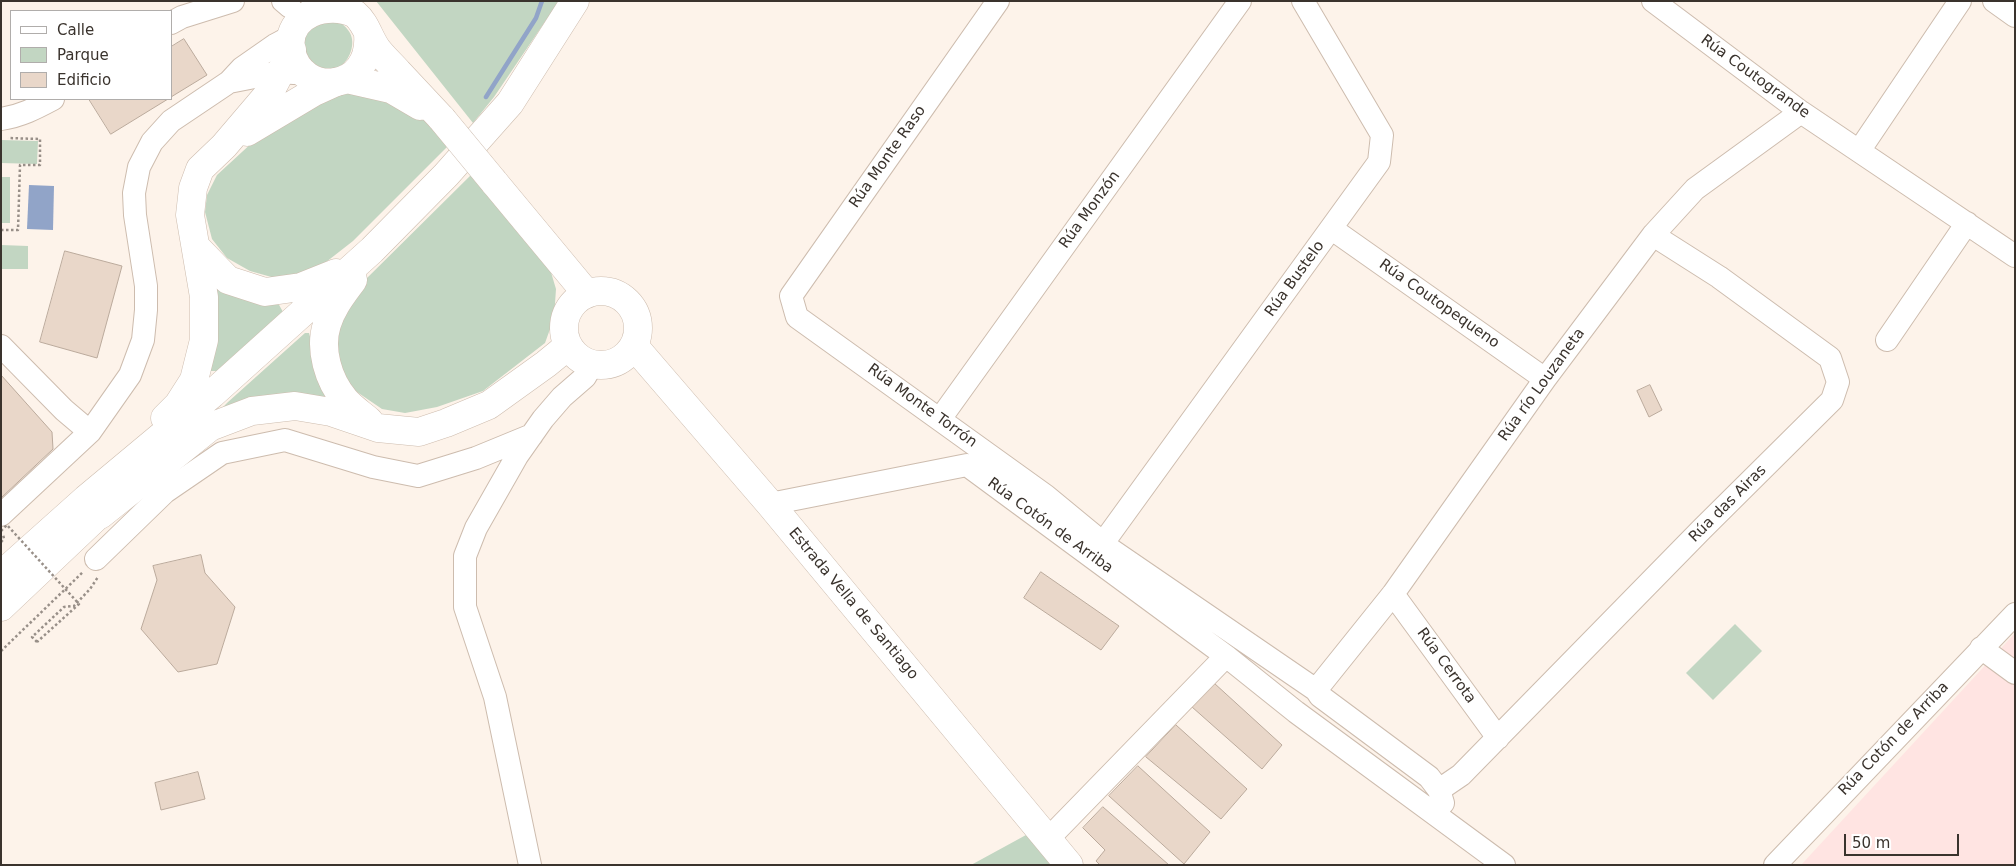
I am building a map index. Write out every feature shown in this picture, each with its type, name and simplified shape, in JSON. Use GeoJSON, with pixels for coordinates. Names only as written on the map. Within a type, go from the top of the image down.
{"type":"FeatureCollection","features":[{"type":"Feature","properties":{"kind":"main road"},"geometry":{"type":"LineString","coordinates":[[93,507],[212,394],[372,250],[446,175],[510,102],[575,1]]}},
{"type":"Feature","properties":{"kind":"main road"},"geometry":{"type":"LineString","coordinates":[[1,606],[93,507],[178,406],[194,380],[204,340],[204,297],[190,215],[193,188],[200,168],[224,146],[265,98],[291,34],[299,20],[311,9],[327,4],[340,4],[360,19],[378,50],[442,119],[586,294]]}},
{"type":"Feature","properties":{"kind":"main road"},"geometry":{"type":"LineString","coordinates":[[291,34],[315,79],[341,80],[391,90],[442,119]]}},
{"type":"Feature","properties":{"kind":"main road"},"geometry":{"type":"LineString","coordinates":[[224,146],[314,92],[358,71],[365,60],[369,47],[368,34]]}},
{"type":"Feature","properties":{"kind":"main road"},"geometry":{"type":"LineString","coordinates":[[196,247],[228,280],[265,292],[301,287],[351,268]]}},
{"type":"Feature","properties":{"kind":"main road"},"geometry":{"type":"LineString","coordinates":[[372,250],[335,305],[327,323],[322,345],[331,377],[346,401],[378,428]]}},
{"type":"Feature","properties":{"kind":"main road"},"geometry":{"type":"LineString","coordinates":[[605,291],[616,294],[625,299],[637,317],[637,339],[634,346],[625,357],[616,363],[604,366],[592,365],[582,361],[568,346],[564,335],[564,323],[574,303],[586,294],[605,291]]}},
{"type":"Feature","properties":{"kind":"main road"},"geometry":{"type":"LineString","coordinates":[[2,574],[93,507],[210,427],[252,411],[295,406],[332,412],[378,428],[419,432],[489,405],[568,346]]}},
{"type":"Feature","properties":{"kind":"main road","name":"Estrada Vella de Santiago"},"geometry":{"type":"LineString","coordinates":[[634,346],[770,504],[1069,865]]}},
{"type":"Feature","properties":{"kind":"street"},"geometry":{"type":"LineString","coordinates":[[172,23],[182,17],[233,1]]}},
{"type":"Feature","properties":{"kind":"street","name":"Rúa Monte Raso"},"geometry":{"type":"LineString","coordinates":[[797,317],[791,296],[998,1]]}},
{"type":"Feature","properties":{"kind":"street","name":"Rúa Monzón"},"geometry":{"type":"LineString","coordinates":[[940,419],[1240,1]]}},
{"type":"Feature","properties":{"kind":"street","name":"Rúa Bustelo"},"geometry":{"type":"LineString","coordinates":[[1103,543],[1379,162],[1382,135],[1303,1]]}},
{"type":"Feature","properties":{"kind":"street","name":"Rúa Coutogrande"},"geometry":{"type":"LineString","coordinates":[[1653,1],[1801,112],[2015,256]]}},
{"type":"Feature","properties":{"kind":"street"},"geometry":{"type":"LineString","coordinates":[[1859,151],[1960,1]]}},
{"type":"Feature","properties":{"kind":"street"},"geometry":{"type":"LineString","coordinates":[[1994,1],[2015,16]]}},
{"type":"Feature","properties":{"kind":"street"},"geometry":{"type":"LineString","coordinates":[[229,82],[242,68],[291,34]]}},
{"type":"Feature","properties":{"kind":"street"},"geometry":{"type":"LineString","coordinates":[[1,515],[90,432],[130,375],[143,340],[146,286],[135,215],[134,193],[139,168],[152,142],[171,121],[229,82],[291,34]]}},
{"type":"Feature","properties":{"kind":"street"},"geometry":{"type":"LineString","coordinates":[[1,118],[16,116],[34,110],[51,100]]}},
{"type":"Feature","properties":{"kind":"street","name":"Rúa río Louzaneta"},"geometry":{"type":"LineString","coordinates":[[1315,691],[1393,594],[1545,379],[1653,234],[1695,189],[1801,112]]}},
{"type":"Feature","properties":{"kind":"street"},"geometry":{"type":"LineString","coordinates":[[1886,340],[1967,224]]}},
{"type":"Feature","properties":{"kind":"street","name":"Rúa Coutopequeno"},"geometry":{"type":"LineString","coordinates":[[1332,228],[1545,379]]}},
{"type":"Feature","properties":{"kind":"street","name":"Rúa das Airas"},"geometry":{"type":"LineString","coordinates":[[1437,788],[1461,775],[1702,528],[1832,400],[1838,382],[1830,358],[1719,276],[1653,234]]}},
{"type":"Feature","properties":{"kind":"street","name":"Rúa Monte Torrón"},"geometry":{"type":"LineString","coordinates":[[797,317],[1046,496],[1103,543]]}},
{"type":"Feature","properties":{"kind":"street"},"geometry":{"type":"LineString","coordinates":[[1,346],[64,410],[90,432]]}},
{"type":"Feature","properties":{"kind":"street"},"geometry":{"type":"LineString","coordinates":[[530,865],[494,697],[465,607],[465,556],[476,528],[532,435],[562,397],[586,377],[592,365]]}},
{"type":"Feature","properties":{"kind":"street"},"geometry":{"type":"LineString","coordinates":[[96,559],[165,492],[222,453],[285,440],[373,467],[418,476],[476,458],[532,435]]}},
{"type":"Feature","properties":{"kind":"street","name":"Rúa Cotón de Arriba"},"geometry":{"type":"LineString","coordinates":[[770,504],[967,465],[1226,656],[1504,865]]}},
{"type":"Feature","properties":{"kind":"street"},"geometry":{"type":"LineString","coordinates":[[1042,521],[1046,496]]}},
{"type":"Feature","properties":{"kind":"street","name":"Rúa Monte Torrón"},"geometry":{"type":"LineString","coordinates":[[1042,521],[1062,517],[1103,543],[1315,691],[1437,788]]}},
{"type":"Feature","properties":{"kind":"street","name":"Rúa Cerrota"},"geometry":{"type":"LineString","coordinates":[[1393,594],[1498,738]]}},
{"type":"Feature","properties":{"kind":"street","name":"Rúa Cotón de Arriba"},"geometry":{"type":"LineString","coordinates":[[1775,865],[2015,614]]}},
{"type":"Feature","properties":{"kind":"street"},"geometry":{"type":"LineString","coordinates":[[1981,648],[2015,673]]}},
{"type":"Feature","properties":{"kind":"street"},"geometry":{"type":"LineString","coordinates":[[1048,839],[1226,656]]}},
{"type":"Feature","properties":{"kind":"street"},"geometry":{"type":"LineString","coordinates":[[1297,711],[1291,704],[1293,694],[1300,688],[1315,691]]}},
{"type":"Feature","properties":{"kind":"street"},"geometry":{"type":"LineString","coordinates":[[1416,798],[1437,788],[1449,823]]}},
{"type":"Feature","properties":{"kind":"path"},"geometry":{"type":"LineString","coordinates":[[1,138],[40,139],[40,165],[20,165],[18,230],[1,230]]}},
{"type":"Feature","properties":{"kind":"path"},"geometry":{"type":"LineString","coordinates":[[1,531],[7,525],[79,604],[37,642],[32,637],[64,607],[74,606],[97,580],[96,559]]}},
{"type":"Feature","properties":{"kind":"path"},"geometry":{"type":"LineString","coordinates":[[1,651],[96,559]]}},
{"type":"Feature","properties":{"kind":"shaded area"},"geometry":{"type":"Polygon","coordinates":[[[2015,633],[2015,865],[1801,865],[2015,633]]]}},
{"type":"Feature","properties":{"kind":"green space"},"geometry":{"type":"Polygon","coordinates":[[[376,1],[559,1],[494,97],[473,123],[376,1]]]}},
{"type":"Feature","properties":{"kind":"green space"},"geometry":{"type":"Polygon","coordinates":[[[312,22],[341,23],[349,32],[352,39],[352,49],[348,59],[336,69],[331,70],[311,65],[301,38],[312,22]]]}},
{"type":"Feature","properties":{"kind":"green space"},"geometry":{"type":"Polygon","coordinates":[[[359,90],[419,112],[449,145],[353,241],[321,266],[296,276],[275,278],[250,271],[227,258],[212,239],[205,212],[207,195],[217,175],[255,140],[338,94],[359,90]]]}},
{"type":"Feature","properties":{"kind":"green space"},"geometry":{"type":"Polygon","coordinates":[[[1,140],[38,141],[37,164],[1,163],[1,140]]]}},
{"type":"Feature","properties":{"kind":"green space"},"geometry":{"type":"Polygon","coordinates":[[[472,174],[550,269],[556,289],[554,318],[545,343],[483,391],[437,407],[405,413],[382,409],[357,392],[341,375],[334,342],[343,307],[365,280],[472,174]]]}},
{"type":"Feature","properties":{"kind":"green space"},"geometry":{"type":"Polygon","coordinates":[[[1,177],[10,177],[10,223],[1,223],[1,177]]]}},
{"type":"Feature","properties":{"kind":"green space"},"geometry":{"type":"Polygon","coordinates":[[[1,245],[28,246],[28,269],[1,269],[1,245]]]}},
{"type":"Feature","properties":{"kind":"green space"},"geometry":{"type":"Polygon","coordinates":[[[215,286],[278,303],[283,312],[218,371],[209,371],[215,286]]]}},
{"type":"Feature","properties":{"kind":"green space"},"geometry":{"type":"Polygon","coordinates":[[[305,333],[309,333],[326,394],[325,402],[298,394],[277,394],[225,409],[223,407],[228,402],[305,333]]]}},
{"type":"Feature","properties":{"kind":"green space"},"geometry":{"type":"Polygon","coordinates":[[[1735,624],[1762,651],[1713,700],[1686,673],[1735,624]]]}},
{"type":"Feature","properties":{"kind":"green space"},"geometry":{"type":"Polygon","coordinates":[[[1026,835],[1052,865],[971,865],[1026,835]]]}},
{"type":"Feature","properties":{"kind":"water"},"geometry":{"type":"Polygon","coordinates":[[[29,185],[54,186],[53,230],[27,229],[29,185]]]}},
{"type":"Feature","properties":{"kind":"building"},"geometry":{"type":"Polygon","coordinates":[[[184,39],[207,75],[172,96],[172,46],[184,39]]]}},
{"type":"Feature","properties":{"kind":"building"},"geometry":{"type":"Polygon","coordinates":[[[90,100],[166,100],[111,134],[90,100]]]}},
{"type":"Feature","properties":{"kind":"building"},"geometry":{"type":"Polygon","coordinates":[[[65,251],[122,266],[97,358],[40,342],[65,251]]]}},
{"type":"Feature","properties":{"kind":"building"},"geometry":{"type":"Polygon","coordinates":[[[1,375],[52,432],[53,449],[1,498],[1,375]]]}},
{"type":"Feature","properties":{"kind":"building"},"geometry":{"type":"Polygon","coordinates":[[[1650,385],[1662,410],[1649,417],[1637,391],[1650,385]]]}},
{"type":"Feature","properties":{"kind":"building"},"geometry":{"type":"Polygon","coordinates":[[[201,555],[205,573],[235,607],[217,664],[178,672],[141,629],[157,580],[153,566],[201,555]]]}},
{"type":"Feature","properties":{"kind":"building"},"geometry":{"type":"Polygon","coordinates":[[[1041,572],[1119,626],[1101,650],[1024,598],[1041,572]]]}},
{"type":"Feature","properties":{"kind":"building"},"geometry":{"type":"Polygon","coordinates":[[[1214,683],[1282,745],[1262,769],[1192,707],[1214,683]]]}},
{"type":"Feature","properties":{"kind":"building"},"geometry":{"type":"Polygon","coordinates":[[[1176,725],[1247,789],[1221,819],[1146,757],[1176,725]]]}},
{"type":"Feature","properties":{"kind":"building"},"geometry":{"type":"Polygon","coordinates":[[[1138,766],[1210,832],[1184,864],[1109,796],[1138,766]]]}},
{"type":"Feature","properties":{"kind":"building"},"geometry":{"type":"Polygon","coordinates":[[[198,772],[205,799],[161,810],[155,783],[198,772]]]}},
{"type":"Feature","properties":{"kind":"building"},"geometry":{"type":"Polygon","coordinates":[[[1103,807],[1169,865],[1100,865],[1096,861],[1105,850],[1083,828],[1103,807]]]}},
{"type":"Feature","properties":{"kind":"waterway"},"geometry":{"type":"LineString","coordinates":[[486,97],[536,18],[542,1]]}}]}
